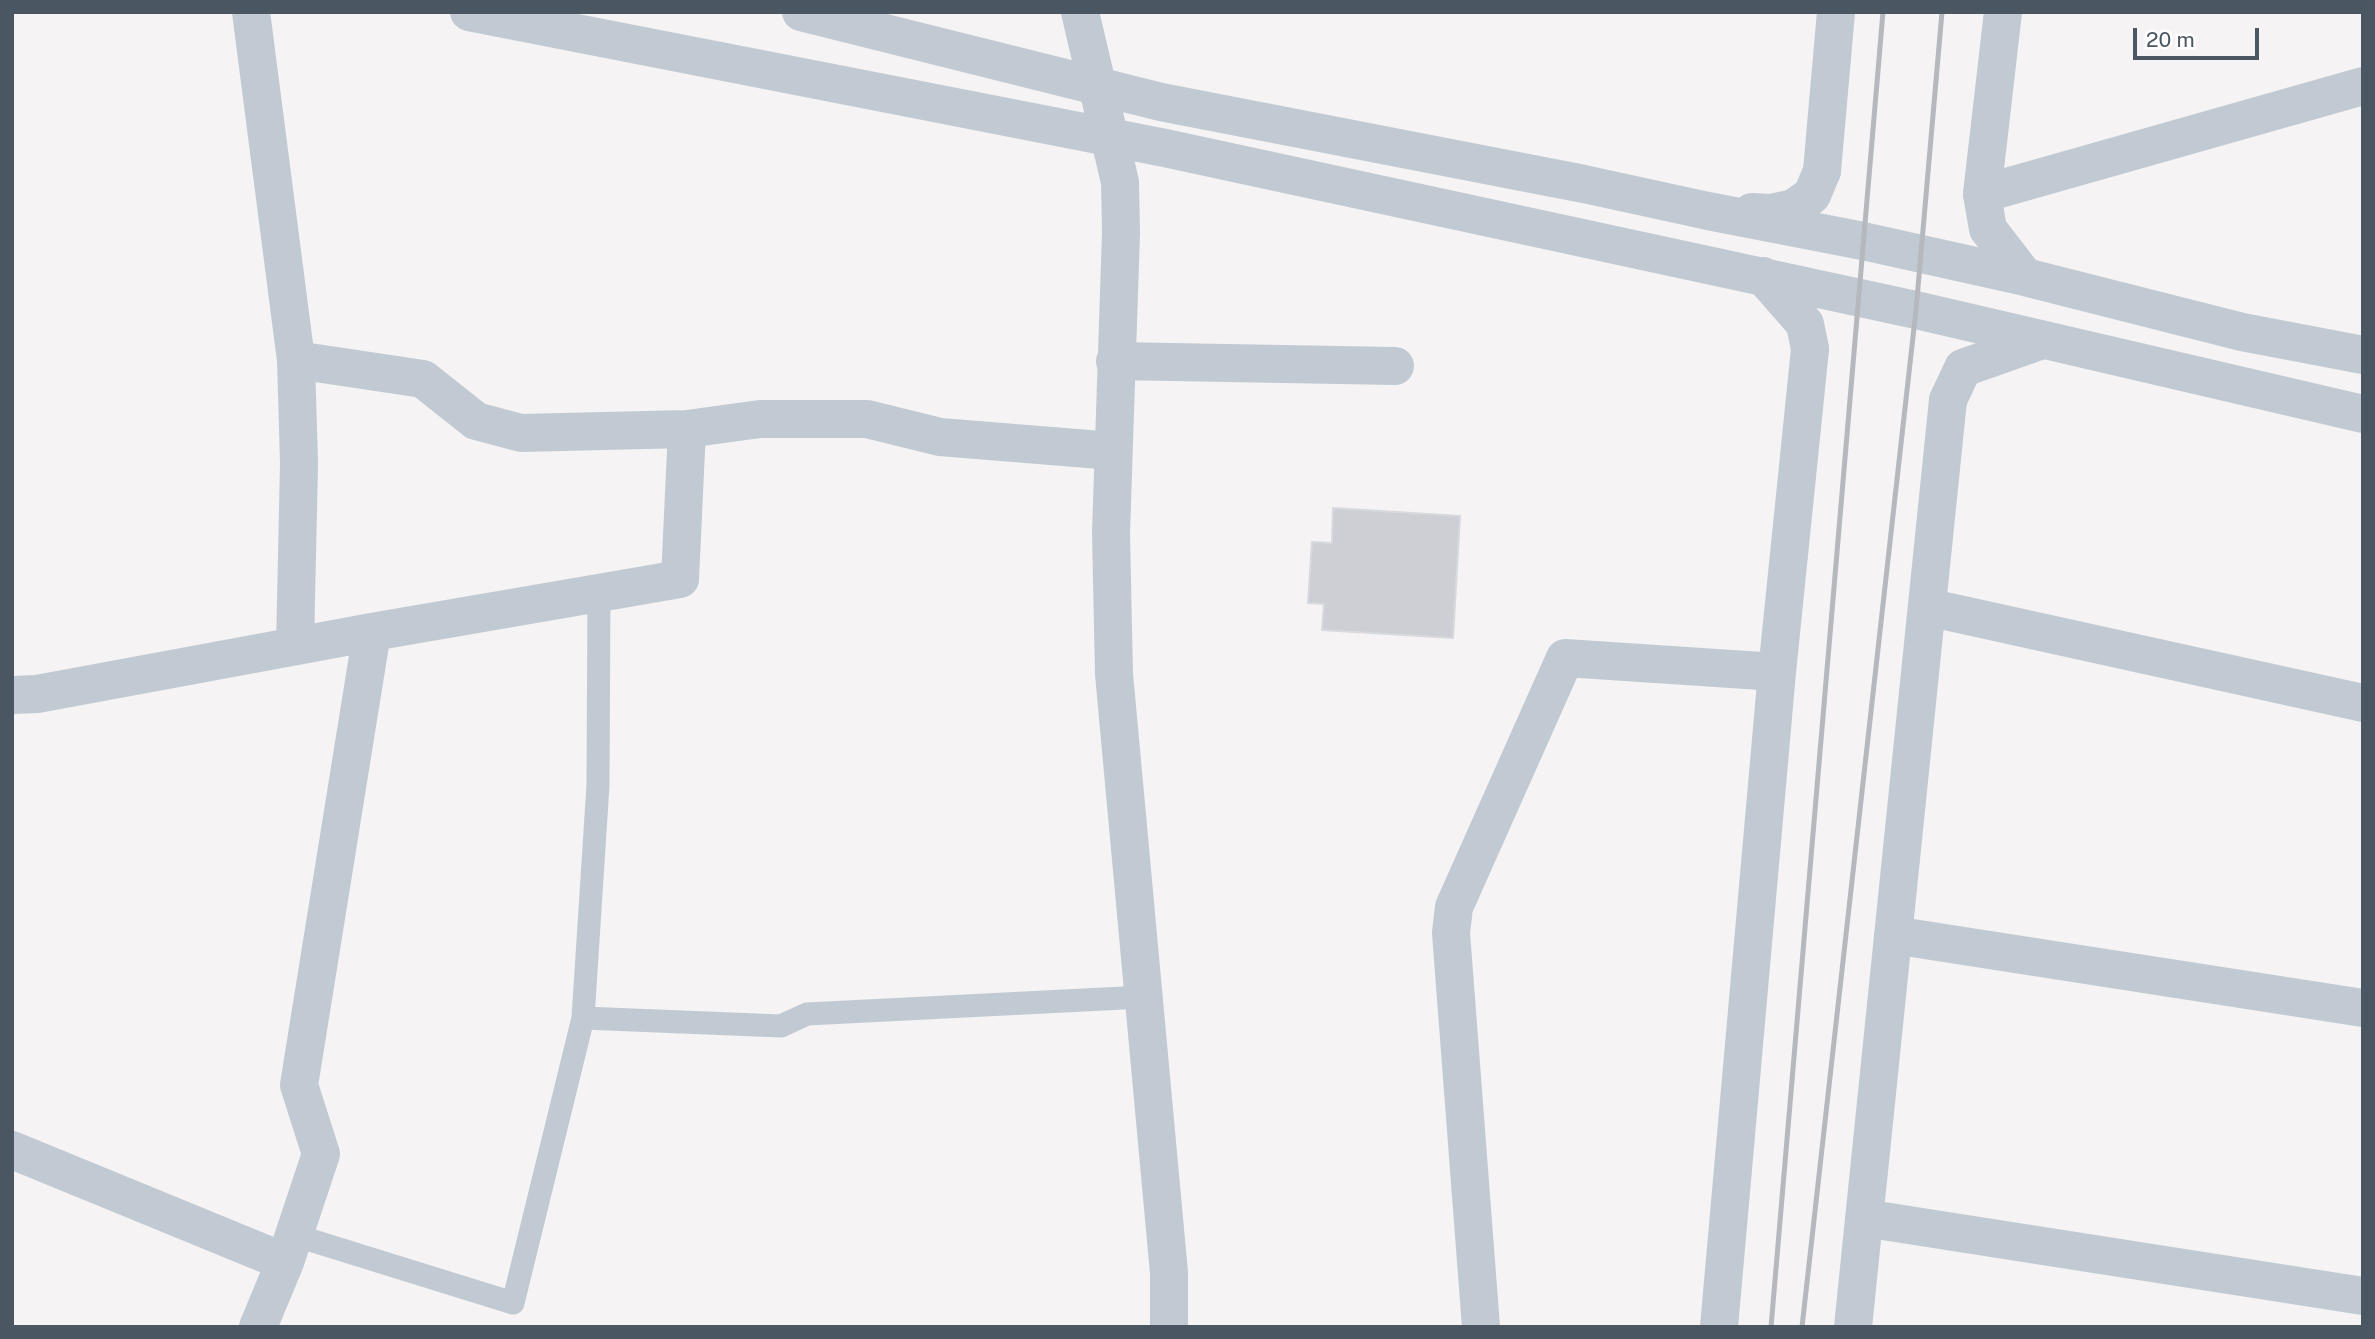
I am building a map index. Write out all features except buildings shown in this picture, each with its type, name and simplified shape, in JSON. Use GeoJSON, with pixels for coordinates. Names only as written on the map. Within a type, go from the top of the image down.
{"type":"FeatureCollection","features":[{"type":"Feature","properties":{"kind":"street"},"geometry":{"type":"LineString","coordinates":[[251,12],[296,360],[299,463],[295,646]]}},
{"type":"Feature","properties":{"kind":"street"},"geometry":{"type":"LineString","coordinates":[[469,12],[1110,137],[1763,276],[2363,414]]}},
{"type":"Feature","properties":{"kind":"street"},"geometry":{"type":"LineString","coordinates":[[801,12],[1161,103],[1584,184],[1863,241],[2025,277],[2242,332],[2363,355]]}},
{"type":"Feature","properties":{"kind":"street"},"geometry":{"type":"LineString","coordinates":[[1080,12],[1120,182],[1121,233],[1111,533],[1114,674],[1169,1273],[1169,1327]]}},
{"type":"Feature","properties":{"kind":"street"},"geometry":{"type":"LineString","coordinates":[[1708,211],[1770,212],[1794,208],[1812,195],[1822,171],[1836,12]]}},
{"type":"Feature","properties":{"kind":"street"},"geometry":{"type":"LineString","coordinates":[[2003,12],[1982,194],[1988,229],[2025,277]]}},
{"type":"Feature","properties":{"kind":"street"},"geometry":{"type":"LineString","coordinates":[[1982,194],[2363,86]]}},
{"type":"Feature","properties":{"kind":"street"},"geometry":{"type":"LineString","coordinates":[[1719,1327],[1777,672],[1811,349],[1805,324],[1763,276]]}},
{"type":"Feature","properties":{"kind":"street"},"geometry":{"type":"LineString","coordinates":[[1853,1327],[1948,400],[1963,368],[2042,340]]}},
{"type":"Feature","properties":{"kind":"street"},"geometry":{"type":"LineString","coordinates":[[296,360],[423,379],[477,421],[521,433],[687,429],[760,419],[867,419],[940,437],[1113,451]]}},
{"type":"Feature","properties":{"kind":"street"},"geometry":{"type":"LineString","coordinates":[[1115,361],[1395,366]]}},
{"type":"Feature","properties":{"kind":"street"},"geometry":{"type":"LineString","coordinates":[[12,695],[37,694],[680,579],[687,429]]}},
{"type":"Feature","properties":{"kind":"street"},"geometry":{"type":"LineString","coordinates":[[1927,607],[2363,703]]}},
{"type":"Feature","properties":{"kind":"street"},"geometry":{"type":"LineString","coordinates":[[258,1327],[289,1249],[321,1154],[299,1085],[372,632]]}},
{"type":"Feature","properties":{"kind":"street"},"geometry":{"type":"LineString","coordinates":[[1481,1327],[1451,933],[1454,907],[1565,658],[1777,672]]}},
{"type":"Feature","properties":{"kind":"street"},"geometry":{"type":"LineString","coordinates":[[1893,935],[2363,1008]]}},
{"type":"Feature","properties":{"kind":"street"},"geometry":{"type":"LineString","coordinates":[[12,1150],[289,1249]]}},
{"type":"Feature","properties":{"kind":"street"},"geometry":{"type":"LineString","coordinates":[[1864,1218],[2363,1296]]}},
{"type":"Feature","properties":{"kind":"lane"},"geometry":{"type":"LineString","coordinates":[[289,1249],[513,1303],[583,1018],[598,785],[599,593]]}},
{"type":"Feature","properties":{"kind":"lane"},"geometry":{"type":"LineString","coordinates":[[583,1018],[781,1026],[807,1014],[1143,998]]}},
{"type":"Feature","properties":{"kind":"railway"},"geometry":{"type":"LineString","coordinates":[[1771,1327],[1883,12]]}},
{"type":"Feature","properties":{"kind":"railway"},"geometry":{"type":"LineString","coordinates":[[1802,1327],[1916,310],[1942,12]]}}]}
